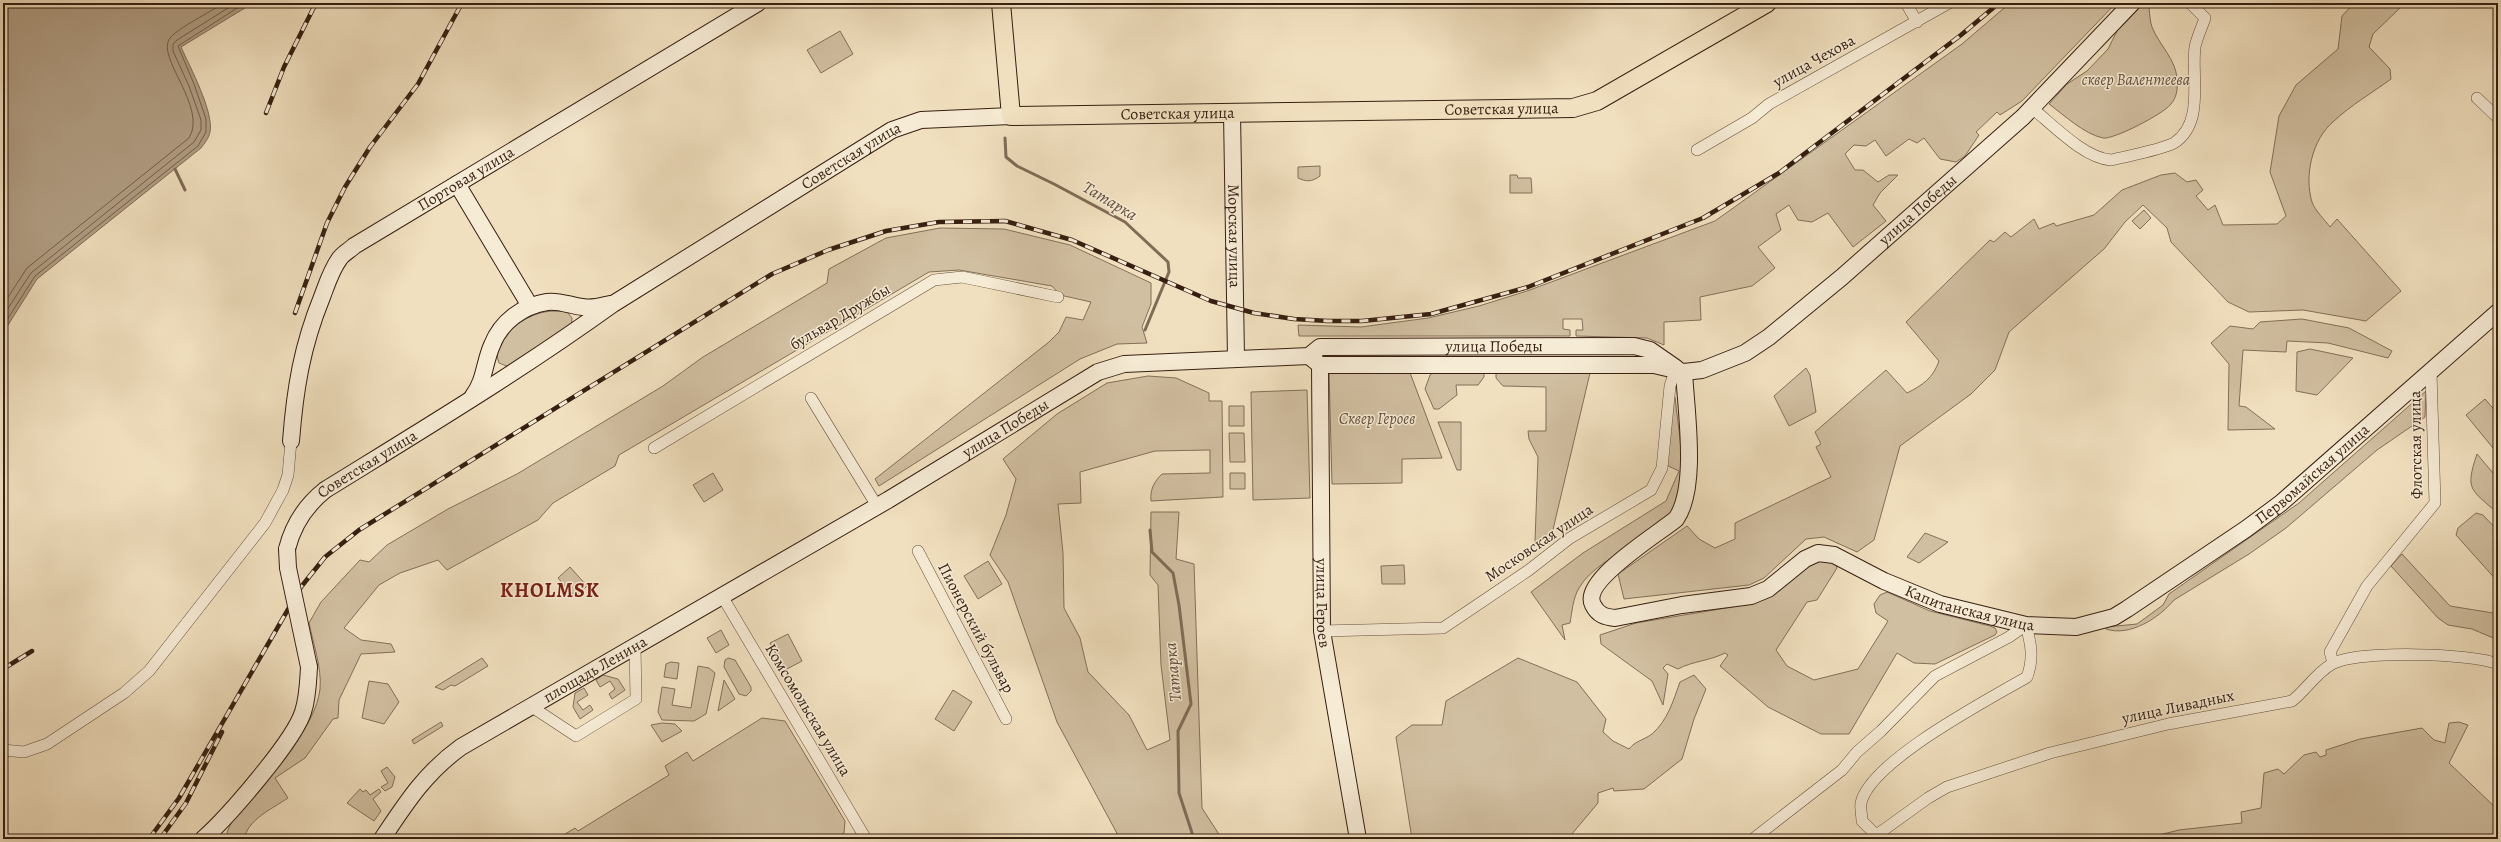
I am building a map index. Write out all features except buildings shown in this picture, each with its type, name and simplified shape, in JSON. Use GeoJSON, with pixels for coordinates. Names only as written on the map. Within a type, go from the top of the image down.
{"type":"FeatureCollection","features":[{"type":"Feature","properties":{"kind":"main road","name":"Портовая улица"},"geometry":{"type":"LineString","coordinates":[[291,441],[294,396],[300,362],[331,272],[341,257],[457,184],[758,3]]}},
{"type":"Feature","properties":{"kind":"main road"},"geometry":{"type":"LineString","coordinates":[[1001,3],[1011,116]]}},
{"type":"Feature","properties":{"kind":"main road","name":"Советская улица"},"geometry":{"type":"LineString","coordinates":[[207,838],[287,741],[303,713],[308,691],[309,667],[288,568],[287,549],[296,522],[314,499],[324,490],[470,401],[575,332],[613,304],[899,127],[921,120],[1011,116],[1573,108],[1597,101],[1767,3]]}},
{"type":"Feature","properties":{"kind":"main road","name":"улица Победы"},"geometry":{"type":"LineString","coordinates":[[726,594],[877,506],[1098,372],[1124,364],[1236,358],[1314,360],[1320,347],[1634,346],[1650,350],[1680,370],[1721,364],[1745,353],[1769,337],[1845,274],[2032,108],[2132,3]]}},
{"type":"Feature","properties":{"kind":"main road","name":"Морская улица"},"geometry":{"type":"LineString","coordinates":[[1232,113],[1236,358]]}},
{"type":"Feature","properties":{"kind":"main road"},"geometry":{"type":"LineString","coordinates":[[457,184],[530,306]]}},
{"type":"Feature","properties":{"kind":"main road","name":"Советская улица"},"geometry":{"type":"LineString","coordinates":[[470,401],[483,381],[491,346],[499,332],[511,318],[530,306],[548,302],[583,307],[613,304]]}},
{"type":"Feature","properties":{"kind":"main road"},"geometry":{"type":"LineString","coordinates":[[570,304],[576,309],[580,317],[580,326],[575,332]]}},
{"type":"Feature","properties":{"kind":"main road","name":"Первомайская улица"},"geometry":{"type":"LineString","coordinates":[[2114,617],[2246,529],[2281,503],[2498,312]]}},
{"type":"Feature","properties":{"kind":"main road"},"geometry":{"type":"LineString","coordinates":[[488,360],[493,369],[501,375],[508,376]]}},
{"type":"Feature","properties":{"kind":"main road","name":"улица Героев"},"geometry":{"type":"LineString","coordinates":[[1314,360],[1322,631],[1358,839]]}},
{"type":"Feature","properties":{"kind":"main road","name":"Капитанская улица"},"geometry":{"type":"LineString","coordinates":[[1680,370],[1689,478],[1683,509],[1676,519],[1609,570],[1596,583],[1591,592],[1591,602],[1596,612],[1605,617],[1615,618],[1682,605],[1751,596],[1768,589],[1805,559],[1818,553],[1834,554],[1884,581],[1940,604],[2026,625],[2076,627],[2114,617]]}},
{"type":"Feature","properties":{"kind":"main road","name":"площадь Ленина"},"geometry":{"type":"LineString","coordinates":[[382,839],[418,786],[437,764],[461,747],[726,594]]}},
{"type":"Feature","properties":{"kind":"street"},"geometry":{"type":"LineString","coordinates":[[1906,3],[1917,22]]}},
{"type":"Feature","properties":{"kind":"street","name":"улица Чехова"},"geometry":{"type":"LineString","coordinates":[[1696,150],[1752,118],[1768,104],[1949,3]]}},
{"type":"Feature","properties":{"kind":"street"},"geometry":{"type":"LineString","coordinates":[[2032,108],[2088,153],[2102,160],[2111,160],[2173,143],[2183,134],[2189,125],[2195,96],[2195,47],[2205,18],[2190,3]]}},
{"type":"Feature","properties":{"kind":"street"},"geometry":{"type":"LineString","coordinates":[[2476,98],[2498,118]]}},
{"type":"Feature","properties":{"kind":"street","name":"бульвар Дружбы"},"geometry":{"type":"LineString","coordinates":[[654,448],[934,280],[962,277],[1058,297]]}},
{"type":"Feature","properties":{"kind":"street","name":"Московская улица"},"geometry":{"type":"LineString","coordinates":[[1322,631],[1443,628],[1529,570],[1570,538],[1651,490],[1662,468],[1670,386],[1680,370]]}},
{"type":"Feature","properties":{"kind":"street","name":"Флотская улица"},"geometry":{"type":"LineString","coordinates":[[2333,663],[2330,652],[2367,586],[2435,503],[2430,372]]}},
{"type":"Feature","properties":{"kind":"street"},"geometry":{"type":"LineString","coordinates":[[811,398],[877,506]]}},
{"type":"Feature","properties":{"kind":"street"},"geometry":{"type":"LineString","coordinates":[[3,750],[24,752],[47,744],[124,693],[149,671],[264,523],[283,490],[288,475],[291,441]]}},
{"type":"Feature","properties":{"kind":"street","name":"Пионерский бульвар"},"geometry":{"type":"LineString","coordinates":[[918,551],[1006,719]]}},
{"type":"Feature","properties":{"kind":"street","name":"Комсомольская улица"},"geometry":{"type":"LineString","coordinates":[[726,594],[866,839]]}},
{"type":"Feature","properties":{"kind":"street"},"geometry":{"type":"LineString","coordinates":[[1753,839],[1842,770],[1857,752],[1881,731],[1935,676],[2009,637],[2026,625],[2032,647],[2032,663],[2027,677],[1924,739],[1879,773],[1861,803],[1862,821],[1873,837]]}},
{"type":"Feature","properties":{"kind":"street"},"geometry":{"type":"LineString","coordinates":[[532,707],[576,736],[636,699],[635,646]]}},
{"type":"Feature","properties":{"kind":"street","name":"улица Ливадных"},"geometry":{"type":"LineString","coordinates":[[1873,837],[1928,798],[1947,788],[2050,753],[2168,724],[2292,701],[2304,692],[2321,671],[2333,663],[2362,658],[2440,654],[2488,660],[2498,664]]}},
{"type":"Feature","properties":{"kind":"green space"},"geometry":{"type":"Polygon","coordinates":[[[2010,3],[2116,3],[2022,101],[2000,115],[1997,112],[1976,132],[1979,135],[1965,156],[1956,162],[1940,159],[1924,138],[1917,143],[1909,139],[1886,156],[1875,140],[1866,146],[1854,145],[1845,154],[1855,170],[1863,170],[1878,182],[1889,175],[1898,175],[1880,193],[1873,205],[1886,221],[1853,247],[1828,213],[1812,222],[1798,220],[1789,205],[1776,214],[1781,230],[1758,247],[1775,268],[1752,286],[1700,297],[1701,320],[1664,322],[1664,345],[1647,338],[1576,336],[1576,330],[1583,330],[1582,319],[1563,319],[1563,329],[1570,330],[1570,336],[1299,336],[1298,325],[1361,327],[1428,318],[1479,306],[1527,291],[1715,221],[1962,44],[2010,3]]]}},
{"type":"Feature","properties":{"kind":"green space","name":"сквер Валентеева"},"geometry":{"type":"Polygon","coordinates":[[[2144,3],[2154,3],[2149,9],[2151,23],[2155,34],[2174,65],[2177,82],[2176,96],[2166,109],[2138,126],[2108,138],[2096,136],[2074,124],[2049,104],[2067,84],[2087,71],[2108,49],[2117,31],[2144,3]]]}},
{"type":"Feature","properties":{"kind":"green space"},"geometry":{"type":"Polygon","coordinates":[[[2354,3],[2405,3],[2373,34],[2369,47],[2390,69],[2391,79],[2347,110],[2326,129],[2315,148],[2309,181],[2313,205],[2330,227],[2337,219],[2401,291],[2366,321],[2303,310],[2249,312],[2228,302],[2171,242],[2167,228],[2143,205],[2125,222],[2104,249],[2009,332],[1995,370],[1971,394],[1900,446],[1874,540],[1857,552],[1824,537],[1806,539],[1764,578],[1749,585],[1624,599],[1618,574],[1687,526],[1699,539],[1715,548],[1735,539],[1735,523],[1831,477],[1816,447],[1821,444],[1815,432],[1886,370],[1907,393],[1927,380],[1934,372],[1939,361],[1906,322],[1990,240],[1994,242],[2005,232],[2011,237],[2034,219],[2039,229],[2054,223],[2056,226],[2094,215],[2122,190],[2161,175],[2175,173],[2187,182],[2196,180],[2203,190],[2196,196],[2208,210],[2215,205],[2223,225],[2277,224],[2286,216],[2270,172],[2279,116],[2296,85],[2338,49],[2342,16],[2354,3]]]}},
{"type":"Feature","properties":{"kind":"green space"},"geometry":{"type":"Polygon","coordinates":[[[840,31],[853,54],[821,73],[807,50],[840,31]]]}},
{"type":"Feature","properties":{"kind":"green space"},"geometry":{"type":"Polygon","coordinates":[[[1320,166],[1320,176],[1317,178],[1309,181],[1298,178],[1298,167],[1320,166]]]}},
{"type":"Feature","properties":{"kind":"green space"},"geometry":{"type":"Polygon","coordinates":[[[1510,175],[1517,175],[1518,178],[1531,178],[1532,193],[1510,193],[1510,175]]]}},
{"type":"Feature","properties":{"kind":"green space"},"geometry":{"type":"Polygon","coordinates":[[[2144,210],[2151,218],[2140,229],[2132,221],[2144,210]]]}},
{"type":"Feature","properties":{"kind":"green space"},"geometry":{"type":"Polygon","coordinates":[[[940,228],[1004,229],[1070,245],[1151,283],[1151,304],[1142,327],[1147,343],[1117,344],[1080,359],[879,486],[875,479],[1049,342],[1059,332],[1066,317],[1083,320],[1091,302],[1060,295],[1052,286],[959,270],[929,272],[619,455],[615,466],[553,503],[538,520],[447,570],[438,560],[400,573],[379,585],[344,628],[361,640],[391,644],[395,652],[361,654],[339,700],[338,718],[333,719],[305,758],[275,778],[288,798],[255,820],[246,832],[245,839],[226,839],[227,833],[234,818],[292,748],[310,718],[317,703],[320,689],[320,673],[309,623],[321,602],[360,560],[369,562],[387,545],[448,509],[517,474],[663,386],[703,357],[827,283],[829,269],[886,238],[940,228]]]}},
{"type":"Feature","properties":{"kind":"green space"},"geometry":{"type":"Polygon","coordinates":[[[561,311],[568,313],[572,318],[571,327],[509,367],[499,363],[497,355],[499,347],[508,332],[515,326],[537,314],[561,311]]]}},
{"type":"Feature","properties":{"kind":"green space"},"geometry":{"type":"Polygon","coordinates":[[[2302,319],[2349,328],[2392,351],[2388,358],[2328,343],[2287,341],[2286,352],[2243,350],[2239,406],[2246,407],[2275,429],[2228,430],[2229,364],[2211,343],[2230,326],[2253,329],[2260,322],[2302,319]]]}},
{"type":"Feature","properties":{"kind":"green space"},"geometry":{"type":"Polygon","coordinates":[[[2310,349],[2353,358],[2317,395],[2296,391],[2297,352],[2310,349]]]}},
{"type":"Feature","properties":{"kind":"green space"},"geometry":{"type":"Polygon","coordinates":[[[1806,368],[1810,375],[1816,412],[1789,426],[1774,396],[1806,368]]]}},
{"type":"Feature","properties":{"kind":"green space","name":"Сквер Героев"},"geometry":{"type":"Polygon","coordinates":[[[1409,370],[1442,458],[1402,459],[1402,483],[1332,484],[1329,371],[1409,370]]]}},
{"type":"Feature","properties":{"kind":"green space"},"geometry":{"type":"Polygon","coordinates":[[[1435,371],[1484,372],[1484,377],[1478,385],[1456,385],[1457,395],[1439,409],[1434,409],[1425,389],[1430,375],[1435,371]]]}},
{"type":"Feature","properties":{"kind":"green space"},"geometry":{"type":"Polygon","coordinates":[[[1496,372],[1590,373],[1551,538],[1535,542],[1538,457],[1529,439],[1528,431],[1546,431],[1546,387],[1503,386],[1496,378],[1496,372]]]}},
{"type":"Feature","properties":{"kind":"green space"},"geometry":{"type":"Polygon","coordinates":[[[1148,376],[1176,378],[1209,393],[1209,401],[1222,401],[1223,497],[1151,501],[1153,486],[1162,474],[1210,473],[1210,450],[1155,451],[1080,472],[1081,503],[1058,504],[1063,553],[1064,608],[1080,638],[1088,672],[1129,715],[1147,750],[1170,740],[1161,665],[1158,585],[1150,575],[1151,512],[1179,512],[1176,559],[1194,564],[1202,808],[1222,839],[1120,839],[1057,722],[1008,582],[990,555],[1006,515],[1016,479],[1003,459],[1057,414],[1107,383],[1148,376]]]}},
{"type":"Feature","properties":{"kind":"green space"},"geometry":{"type":"Polygon","coordinates":[[[1307,390],[1310,498],[1253,500],[1251,392],[1307,390]]]}},
{"type":"Feature","properties":{"kind":"green space"},"geometry":{"type":"Polygon","coordinates":[[[2426,391],[2425,417],[2377,450],[2286,528],[2249,554],[2174,600],[2168,607],[2152,619],[2134,628],[2125,630],[2115,631],[2106,629],[2106,627],[2137,624],[2163,605],[2169,594],[2299,503],[2426,391]]]}},
{"type":"Feature","properties":{"kind":"green space"},"geometry":{"type":"Polygon","coordinates":[[[1673,395],[1675,397],[1682,468],[1680,491],[1674,508],[1664,522],[1650,534],[1603,564],[1590,575],[1579,588],[1575,596],[1570,623],[1562,625],[1565,640],[1531,592],[1583,553],[1666,501],[1679,471],[1666,465],[1673,395]]]}},
{"type":"Feature","properties":{"kind":"green space"},"geometry":{"type":"Polygon","coordinates":[[[2485,399],[2498,414],[2498,444],[2493,448],[2466,415],[2485,399]]]}},
{"type":"Feature","properties":{"kind":"green space"},"geometry":{"type":"Polygon","coordinates":[[[1229,406],[1244,406],[1244,426],[1229,426],[1229,406]]]}},
{"type":"Feature","properties":{"kind":"green space"},"geometry":{"type":"Polygon","coordinates":[[[1438,422],[1461,422],[1461,470],[1457,470],[1438,422]]]}},
{"type":"Feature","properties":{"kind":"green space"},"geometry":{"type":"Polygon","coordinates":[[[1229,433],[1244,433],[1245,462],[1230,462],[1229,433]]]}},
{"type":"Feature","properties":{"kind":"green space"},"geometry":{"type":"Polygon","coordinates":[[[2477,454],[2498,479],[2498,514],[2473,489],[2471,476],[2477,454]]]}},
{"type":"Feature","properties":{"kind":"green space"},"geometry":{"type":"Polygon","coordinates":[[[713,473],[723,490],[704,502],[693,485],[713,473]]]}},
{"type":"Feature","properties":{"kind":"green space"},"geometry":{"type":"Polygon","coordinates":[[[1230,473],[1245,473],[1245,489],[1230,489],[1230,473]]]}},
{"type":"Feature","properties":{"kind":"green space"},"geometry":{"type":"Polygon","coordinates":[[[2476,513],[2483,515],[2498,531],[2498,582],[2456,535],[2458,528],[2476,513]]]}},
{"type":"Feature","properties":{"kind":"green space"},"geometry":{"type":"Polygon","coordinates":[[[1925,533],[1948,542],[1919,563],[1907,557],[1925,533]]]}},
{"type":"Feature","properties":{"kind":"green space"},"geometry":{"type":"Polygon","coordinates":[[[2402,554],[2450,606],[2493,613],[2498,609],[2498,640],[2472,629],[2448,625],[2438,618],[2391,566],[2402,554]]]}},
{"type":"Feature","properties":{"kind":"green space"},"geometry":{"type":"Polygon","coordinates":[[[1821,560],[1835,563],[1837,568],[1817,600],[1807,602],[1776,650],[1787,666],[1814,680],[1858,669],[1888,621],[1876,613],[1874,604],[1880,595],[1887,592],[1930,611],[1990,626],[1995,628],[1997,632],[1995,635],[1935,664],[1914,663],[1897,653],[1849,734],[1821,734],[1768,707],[1720,666],[1728,655],[1725,653],[1678,669],[1667,664],[1663,668],[1668,674],[1663,705],[1652,681],[1601,644],[1600,635],[1636,623],[1750,604],[1808,566],[1821,560]]]}},
{"type":"Feature","properties":{"kind":"green space"},"geometry":{"type":"Polygon","coordinates":[[[988,561],[1002,584],[978,599],[964,576],[988,561]]]}},
{"type":"Feature","properties":{"kind":"green space"},"geometry":{"type":"Polygon","coordinates":[[[1404,565],[1405,584],[1382,584],[1381,566],[1404,565]]]}},
{"type":"Feature","properties":{"kind":"green space"},"geometry":{"type":"Polygon","coordinates":[[[570,567],[587,586],[578,594],[571,593],[558,578],[570,567]]]}},
{"type":"Feature","properties":{"kind":"green space"},"geometry":{"type":"Polygon","coordinates":[[[721,630],[729,645],[716,653],[707,638],[721,630]]]}},
{"type":"Feature","properties":{"kind":"green space"},"geometry":{"type":"Polygon","coordinates":[[[788,634],[802,661],[785,670],[770,643],[788,634]]]}},
{"type":"Feature","properties":{"kind":"green space"},"geometry":{"type":"Polygon","coordinates":[[[482,658],[488,666],[455,686],[451,685],[443,690],[435,687],[482,658]]]}},
{"type":"Feature","properties":{"kind":"green space"},"geometry":{"type":"Polygon","coordinates":[[[728,658],[735,660],[751,687],[751,691],[746,696],[739,694],[724,667],[725,660],[728,658]]]}},
{"type":"Feature","properties":{"kind":"green space"},"geometry":{"type":"Polygon","coordinates":[[[1518,658],[1577,682],[1606,719],[1603,732],[1613,741],[1629,749],[1634,744],[1658,729],[1669,710],[1680,682],[1694,675],[1706,689],[1694,719],[1682,759],[1644,789],[1614,791],[1613,788],[1598,793],[1598,803],[1571,835],[1575,839],[1412,839],[1396,737],[1412,725],[1442,725],[1446,701],[1518,658]]]}},
{"type":"Feature","properties":{"kind":"green space"},"geometry":{"type":"Polygon","coordinates":[[[671,662],[679,663],[677,679],[664,677],[666,664],[671,662]]]}},
{"type":"Feature","properties":{"kind":"green space"},"geometry":{"type":"Polygon","coordinates":[[[698,666],[709,668],[715,673],[706,714],[694,721],[662,720],[658,712],[662,687],[675,689],[672,705],[691,708],[698,666]]]}},
{"type":"Feature","properties":{"kind":"green space"},"geometry":{"type":"Polygon","coordinates":[[[603,675],[618,679],[625,690],[612,699],[609,694],[615,689],[610,681],[600,687],[596,680],[603,675]]]}},
{"type":"Feature","properties":{"kind":"green space"},"geometry":{"type":"Polygon","coordinates":[[[724,680],[735,699],[718,711],[724,680]]]}},
{"type":"Feature","properties":{"kind":"green space"},"geometry":{"type":"Polygon","coordinates":[[[369,681],[388,684],[399,702],[384,724],[362,718],[369,681]]]}},
{"type":"Feature","properties":{"kind":"green space"},"geometry":{"type":"Polygon","coordinates":[[[584,688],[588,695],[577,702],[583,710],[590,705],[593,710],[580,719],[573,707],[575,693],[584,688]]]}},
{"type":"Feature","properties":{"kind":"green space"},"geometry":{"type":"Polygon","coordinates":[[[953,690],[972,702],[954,731],[935,719],[953,690]]]}},
{"type":"Feature","properties":{"kind":"green space"},"geometry":{"type":"Polygon","coordinates":[[[762,718],[785,721],[845,821],[844,833],[835,839],[564,839],[562,836],[575,828],[578,831],[669,775],[665,766],[687,752],[693,761],[762,718]]]}},
{"type":"Feature","properties":{"kind":"green space"},"geometry":{"type":"Polygon","coordinates":[[[441,722],[443,726],[414,744],[412,740],[441,722]]]}},
{"type":"Feature","properties":{"kind":"green space"},"geometry":{"type":"Polygon","coordinates":[[[2459,722],[2468,725],[2449,763],[2498,810],[2498,839],[2143,839],[2179,830],[2242,823],[2241,812],[2261,808],[2264,773],[2278,769],[2284,774],[2304,755],[2316,752],[2320,757],[2326,755],[2326,750],[2360,739],[2422,728],[2434,740],[2445,743],[2449,723],[2459,722]]]}},
{"type":"Feature","properties":{"kind":"green space"},"geometry":{"type":"Polygon","coordinates":[[[662,723],[675,724],[682,731],[662,742],[651,725],[662,723]]]}},
{"type":"Feature","properties":{"kind":"green space"},"geometry":{"type":"Polygon","coordinates":[[[387,767],[395,777],[392,787],[385,791],[381,787],[388,783],[381,771],[387,767]]]}},
{"type":"Feature","properties":{"kind":"green space"},"geometry":{"type":"Polygon","coordinates":[[[360,789],[363,792],[366,790],[370,795],[379,789],[381,792],[373,799],[381,811],[374,821],[347,803],[360,789]]]}},
{"type":"Feature","properties":{"kind":"water"},"geometry":{"type":"Polygon","coordinates":[[[3,3],[253,3],[181,47],[205,102],[210,123],[208,139],[201,148],[37,279],[3,333],[3,3]]]}},
{"type":"Feature","properties":{"kind":"waterway","name":"Татарка"},"geometry":{"type":"LineString","coordinates":[[1005,138],[1006,157],[1017,166],[1125,222],[1168,262],[1169,272],[1145,330]]}},
{"type":"Feature","properties":{"kind":"waterway"},"geometry":{"type":"LineString","coordinates":[[175,169],[185,190]]}},
{"type":"Feature","properties":{"kind":"waterway","name":"Татарка"},"geometry":{"type":"LineString","coordinates":[[1150,530],[1152,552],[1173,573],[1179,605],[1191,704],[1178,731],[1179,793],[1194,839]]}},
{"type":"Feature","properties":{"kind":"railway"},"geometry":{"type":"LineString","coordinates":[[266,113],[284,67],[316,3]]}},
{"type":"Feature","properties":{"kind":"railway"},"geometry":{"type":"LineString","coordinates":[[295,313],[327,223],[345,187],[370,147],[418,84],[462,3]]}},
{"type":"Feature","properties":{"kind":"railway"},"geometry":{"type":"LineString","coordinates":[[149,839],[179,798],[301,587],[325,557],[359,530],[772,274],[828,250],[886,231],[939,222],[1005,221],[1072,240],[1211,301],[1254,313],[1294,319],[1328,321],[1362,321],[1431,314],[1528,287],[1703,218],[1779,173],[1961,35],[1999,3]]}},
{"type":"Feature","properties":{"kind":"railway"},"geometry":{"type":"LineString","coordinates":[[3,669],[32,651]]}},
{"type":"Feature","properties":{"kind":"railway"},"geometry":{"type":"LineString","coordinates":[[160,839],[186,803],[222,732]]}},
{"type":"Feature","properties":{"kind":"district","name":"KHOLMSK"},"geometry":{"type":"Point","coordinates":[550,590]}}]}
